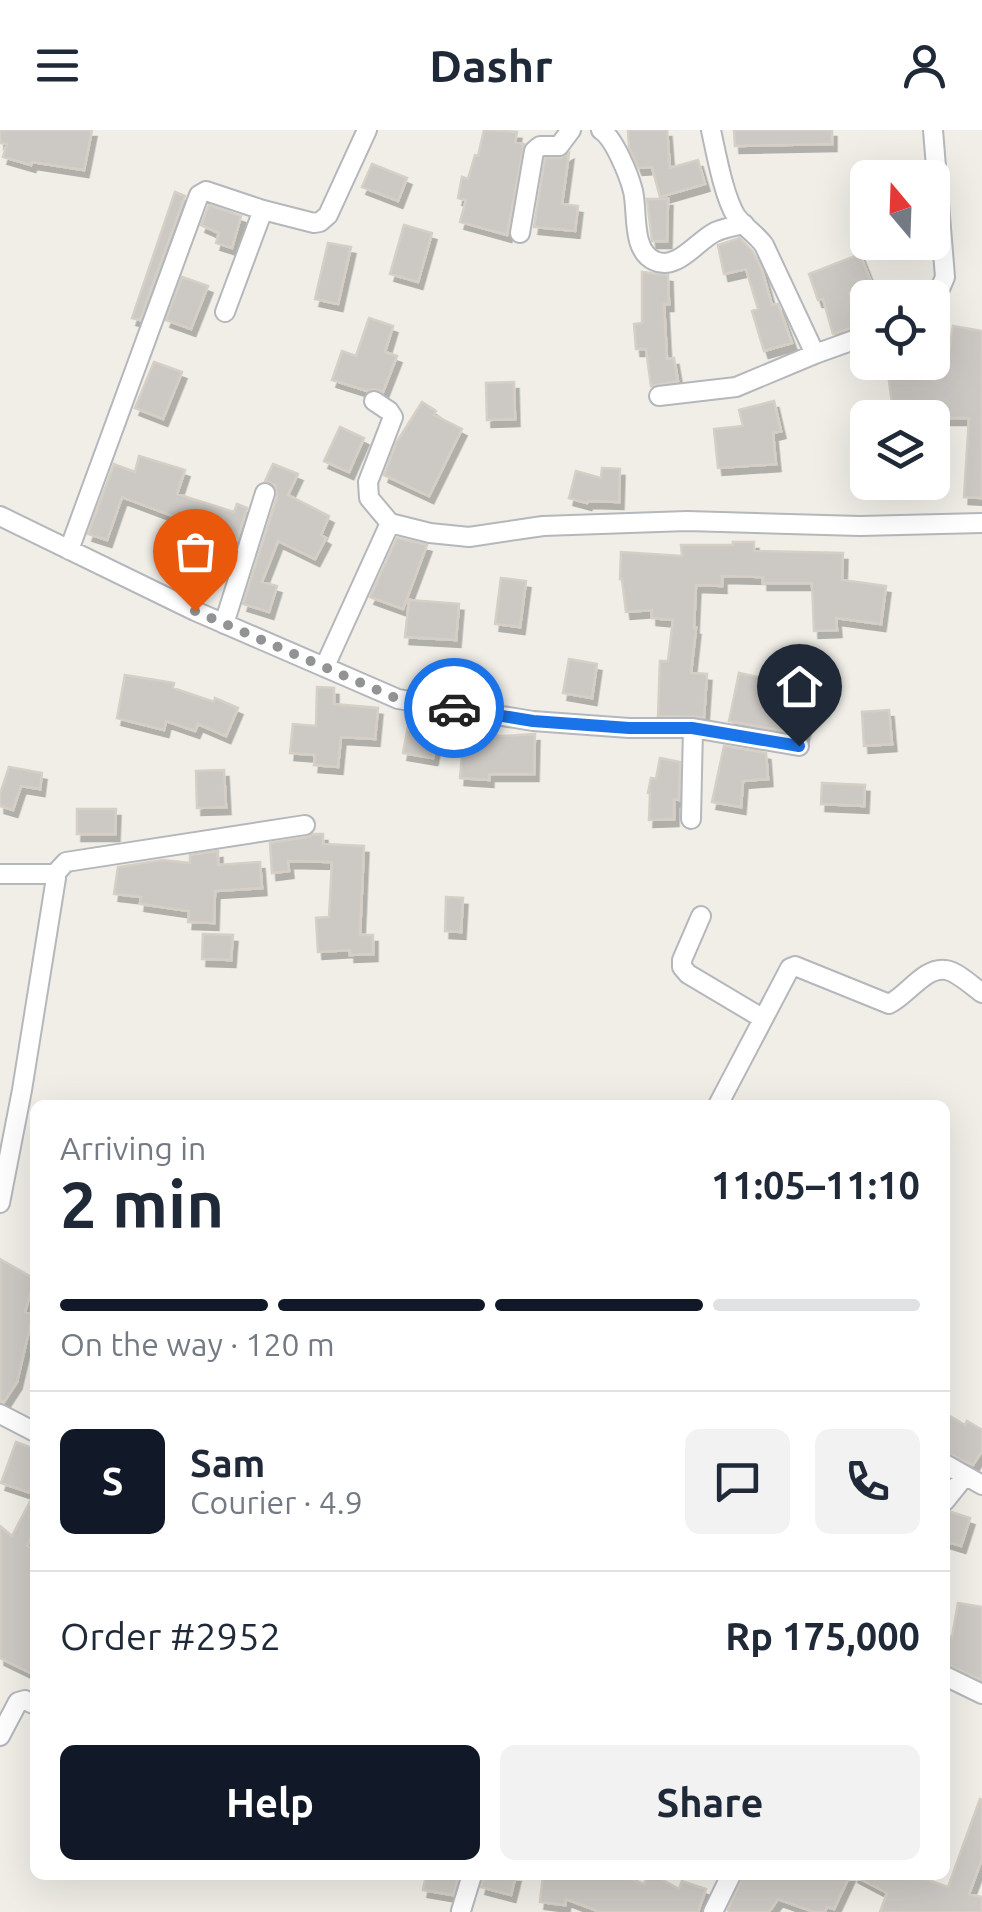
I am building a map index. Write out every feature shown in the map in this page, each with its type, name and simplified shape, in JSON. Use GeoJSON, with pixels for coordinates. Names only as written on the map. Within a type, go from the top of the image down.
{"type":"FeatureCollection","features":[{"type":"Feature","properties":{"kind":"street"},"geometry":{"type":"LineString","coordinates":[[69,550],[199,194],[206,191],[314,223],[325,219],[367,130]]}},
{"type":"Feature","properties":{"kind":"street"},"geometry":{"type":"LineString","coordinates":[[520,232],[534,150],[540,146],[560,146],[571,130]]}},
{"type":"Feature","properties":{"kind":"street"},"geometry":{"type":"LineString","coordinates":[[601,130],[612,140],[632,189],[638,238],[651,260],[665,264],[679,259],[715,232],[744,224]]}},
{"type":"Feature","properties":{"kind":"street"},"geometry":{"type":"LineString","coordinates":[[711,130],[736,216],[764,246],[815,354]]}},
{"type":"Feature","properties":{"kind":"street"},"geometry":{"type":"LineString","coordinates":[[934,130],[943,280]]}},
{"type":"Feature","properties":{"kind":"street"},"geometry":{"type":"LineString","coordinates":[[224,312],[263,210]]}},
{"type":"Feature","properties":{"kind":"street"},"geometry":{"type":"LineString","coordinates":[[659,396],[736,387],[850,341]]}},
{"type":"Feature","properties":{"kind":"street"},"geometry":{"type":"LineString","coordinates":[[374,401],[393,417],[367,490],[369,498],[390,523],[430,534],[469,536],[543,526],[687,521],[860,526],[982,523]]}},
{"type":"Feature","properties":{"kind":"street"},"geometry":{"type":"LineString","coordinates":[[224,624],[265,493]]}},
{"type":"Feature","properties":{"kind":"street"},"geometry":{"type":"LineString","coordinates":[[0,516],[224,624],[398,699],[533,721],[692,728],[799,746]]}},
{"type":"Feature","properties":{"kind":"street"},"geometry":{"type":"LineString","coordinates":[[324,666],[390,523]]}},
{"type":"Feature","properties":{"kind":"street"},"geometry":{"type":"LineString","coordinates":[[691,820],[692,728]]}},
{"type":"Feature","properties":{"kind":"street"},"geometry":{"type":"LineString","coordinates":[[0,874],[54,874],[66,862],[305,825]]}},
{"type":"Feature","properties":{"kind":"street"},"geometry":{"type":"LineString","coordinates":[[0,1203],[22,1090],[54,874]]}},
{"type":"Feature","properties":{"kind":"street"},"geometry":{"type":"LineString","coordinates":[[701,916],[682,967],[762,1018]]}},
{"type":"Feature","properties":{"kind":"street"},"geometry":{"type":"LineString","coordinates":[[721,1100],[785,973],[795,966],[889,1004],[936,970],[949,970],[982,993]]}},
{"type":"Feature","properties":{"kind":"street"},"geometry":{"type":"LineString","coordinates":[[0,1414],[30,1429]]}},
{"type":"Feature","properties":{"kind":"street"},"geometry":{"type":"LineString","coordinates":[[950,1467],[974,1481],[950,1498]]}},
{"type":"Feature","properties":{"kind":"street"},"geometry":{"type":"LineString","coordinates":[[950,1678],[982,1694]]}},
{"type":"Feature","properties":{"kind":"street"},"geometry":{"type":"LineString","coordinates":[[0,1736],[18,1702],[30,1702]]}},
{"type":"Feature","properties":{"kind":"street"},"geometry":{"type":"LineString","coordinates":[[461,1911],[470,1880]]}},
{"type":"Feature","properties":{"kind":"street"},"geometry":{"type":"LineString","coordinates":[[713,1912],[729,1880]]}},
{"type":"Feature","properties":{"kind":"building"},"geometry":{"type":"Polygon","coordinates":[[[0,130],[92,130],[84,170],[32,162],[31,165],[3,157],[7,144],[0,143],[0,130]]]}},
{"type":"Feature","properties":{"kind":"building"},"geometry":{"type":"Polygon","coordinates":[[[484,130],[517,132],[515,142],[524,144],[507,235],[460,222],[466,200],[458,198],[462,177],[468,179],[484,130]]]}},
{"type":"Feature","properties":{"kind":"building"},"geometry":{"type":"Polygon","coordinates":[[[628,130],[667,130],[670,168],[698,160],[705,184],[660,197],[652,167],[638,168],[629,147],[628,130]]]}},
{"type":"Feature","properties":{"kind":"building"},"geometry":{"type":"Polygon","coordinates":[[[734,130],[832,130],[832,144],[735,146],[734,130]]]}},
{"type":"Feature","properties":{"kind":"building"},"geometry":{"type":"Polygon","coordinates":[[[569,153],[562,204],[578,206],[575,231],[534,227],[545,158],[560,158],[569,153]]]}},
{"type":"Feature","properties":{"kind":"building"},"geometry":{"type":"Polygon","coordinates":[[[372,164],[407,178],[398,201],[362,187],[372,164]]]}},
{"type":"Feature","properties":{"kind":"building"},"geometry":{"type":"Polygon","coordinates":[[[175,192],[185,196],[140,320],[132,318],[175,192]]]}},
{"type":"Feature","properties":{"kind":"building"},"geometry":{"type":"Polygon","coordinates":[[[647,199],[668,199],[667,241],[652,241],[647,199]]]}},
{"type":"Feature","properties":{"kind":"building"},"geometry":{"type":"Polygon","coordinates":[[[209,205],[241,216],[232,248],[216,243],[219,233],[201,225],[209,205]]]}},
{"type":"Feature","properties":{"kind":"building"},"geometry":{"type":"Polygon","coordinates":[[[404,225],[432,233],[418,282],[390,274],[404,225]]]}},
{"type":"Feature","properties":{"kind":"building"},"geometry":{"type":"Polygon","coordinates":[[[740,238],[762,270],[772,305],[778,304],[792,343],[764,351],[752,311],[758,309],[746,269],[724,274],[718,245],[740,238]]]}},
{"type":"Feature","properties":{"kind":"building"},"geometry":{"type":"Polygon","coordinates":[[[328,243],[351,247],[338,304],[315,299],[328,243]]]}},
{"type":"Feature","properties":{"kind":"building"},"geometry":{"type":"Polygon","coordinates":[[[850,258],[862,260],[870,280],[850,280],[850,328],[833,334],[823,299],[818,300],[809,274],[850,258]]]}},
{"type":"Feature","properties":{"kind":"building"},"geometry":{"type":"Polygon","coordinates":[[[642,272],[668,275],[669,304],[664,304],[667,359],[674,358],[678,381],[651,386],[646,349],[636,349],[634,324],[642,323],[642,272]]]}},
{"type":"Feature","properties":{"kind":"building"},"geometry":{"type":"Polygon","coordinates":[[[182,277],[208,286],[191,329],[166,320],[182,277]]]}},
{"type":"Feature","properties":{"kind":"building"},"geometry":{"type":"Polygon","coordinates":[[[369,318],[393,326],[385,352],[397,356],[383,392],[332,380],[342,351],[356,356],[369,318]]]}},
{"type":"Feature","properties":{"kind":"building"},"geometry":{"type":"Polygon","coordinates":[[[953,326],[982,331],[982,498],[964,497],[969,418],[950,418],[950,400],[892,400],[889,380],[950,380],[953,326]]]}},
{"type":"Feature","properties":{"kind":"building"},"geometry":{"type":"Polygon","coordinates":[[[154,362],[182,372],[163,419],[135,408],[154,362]]]}},
{"type":"Feature","properties":{"kind":"building"},"geometry":{"type":"Polygon","coordinates":[[[514,382],[515,419],[487,420],[486,383],[514,382]]]}},
{"type":"Feature","properties":{"kind":"building"},"geometry":{"type":"Polygon","coordinates":[[[774,401],[781,431],[773,433],[776,464],[718,468],[714,429],[743,426],[739,410],[774,401]]]}},
{"type":"Feature","properties":{"kind":"building"},"geometry":{"type":"Polygon","coordinates":[[[422,402],[436,411],[434,415],[462,429],[429,496],[384,475],[396,443],[422,402]]]}},
{"type":"Feature","properties":{"kind":"building"},"geometry":{"type":"Polygon","coordinates":[[[340,427],[364,438],[349,472],[324,461],[340,427]]]}},
{"type":"Feature","properties":{"kind":"building"},"geometry":{"type":"Polygon","coordinates":[[[139,456],[185,470],[177,494],[234,512],[237,504],[247,508],[237,540],[213,532],[211,540],[178,530],[181,519],[122,497],[107,540],[88,534],[114,464],[135,472],[139,456]]]}},
{"type":"Feature","properties":{"kind":"building"},"geometry":{"type":"Polygon","coordinates":[[[273,464],[298,474],[288,495],[329,516],[321,535],[326,538],[315,559],[278,541],[262,582],[277,586],[269,612],[243,604],[277,497],[275,485],[265,481],[273,464]]]}},
{"type":"Feature","properties":{"kind":"building"},"geometry":{"type":"Polygon","coordinates":[[[602,468],[620,469],[619,502],[587,503],[569,498],[576,471],[601,478],[602,468]]]}},
{"type":"Feature","properties":{"kind":"building"},"geometry":{"type":"Polygon","coordinates":[[[397,538],[427,545],[403,609],[370,597],[397,538]]]}},
{"type":"Feature","properties":{"kind":"building"},"geometry":{"type":"Polygon","coordinates":[[[754,542],[754,551],[843,553],[842,580],[886,586],[881,624],[836,618],[837,630],[814,631],[812,583],[763,583],[763,577],[722,576],[722,586],[696,585],[691,673],[707,674],[704,717],[658,716],[660,661],[668,661],[673,620],[652,618],[652,610],[626,612],[620,579],[621,552],[682,556],[681,545],[754,542]]]}},
{"type":"Feature","properties":{"kind":"building"},"geometry":{"type":"Polygon","coordinates":[[[501,578],[526,581],[520,627],[495,624],[501,578]]]}},
{"type":"Feature","properties":{"kind":"building"},"geometry":{"type":"Polygon","coordinates":[[[409,600],[459,604],[456,640],[405,637],[409,600]]]}},
{"type":"Feature","properties":{"kind":"building"},"geometry":{"type":"Polygon","coordinates":[[[569,659],[597,664],[592,698],[563,693],[569,659]]]}},
{"type":"Feature","properties":{"kind":"building"},"geometry":{"type":"Polygon","coordinates":[[[739,673],[812,684],[804,735],[729,721],[739,673]]]}},
{"type":"Feature","properties":{"kind":"building"},"geometry":{"type":"Polygon","coordinates":[[[125,675],[174,683],[173,688],[238,708],[226,736],[198,724],[195,731],[166,721],[164,730],[117,718],[125,675]]]}},
{"type":"Feature","properties":{"kind":"building"},"geometry":{"type":"Polygon","coordinates":[[[317,687],[334,688],[334,704],[378,708],[375,739],[341,737],[338,767],[314,765],[315,755],[290,753],[293,724],[316,726],[317,687]]]}},
{"type":"Feature","properties":{"kind":"building"},"geometry":{"type":"Polygon","coordinates":[[[889,710],[892,744],[864,746],[862,712],[889,710]]]}},
{"type":"Feature","properties":{"kind":"building"},"geometry":{"type":"Polygon","coordinates":[[[408,727],[438,732],[433,758],[403,753],[408,727]]]}},
{"type":"Feature","properties":{"kind":"building"},"geometry":{"type":"Polygon","coordinates":[[[464,733],[535,734],[534,774],[489,774],[489,780],[460,778],[464,733]]]}},
{"type":"Feature","properties":{"kind":"building"},"geometry":{"type":"Polygon","coordinates":[[[724,746],[766,753],[768,779],[743,781],[741,807],[712,802],[724,746]]]}},
{"type":"Feature","properties":{"kind":"building"},"geometry":{"type":"Polygon","coordinates":[[[660,758],[680,762],[679,800],[674,799],[674,819],[649,820],[648,793],[651,778],[656,779],[660,758]]]}},
{"type":"Feature","properties":{"kind":"building"},"geometry":{"type":"Polygon","coordinates":[[[9,767],[42,773],[40,789],[21,786],[13,810],[0,806],[9,767]]]}},
{"type":"Feature","properties":{"kind":"building"},"geometry":{"type":"Polygon","coordinates":[[[224,770],[226,807],[197,808],[196,771],[224,770]]]}},
{"type":"Feature","properties":{"kind":"building"},"geometry":{"type":"Polygon","coordinates":[[[822,783],[865,785],[864,806],[821,804],[822,783]]]}},
{"type":"Feature","properties":{"kind":"building"},"geometry":{"type":"Polygon","coordinates":[[[77,809],[116,809],[115,834],[77,834],[77,809]]]}},
{"type":"Feature","properties":{"kind":"building"},"geometry":{"type":"Polygon","coordinates":[[[323,834],[323,844],[364,846],[360,935],[373,935],[373,954],[350,955],[350,950],[318,952],[316,918],[329,917],[332,862],[288,861],[289,871],[272,873],[270,843],[323,834]]]}},
{"type":"Feature","properties":{"kind":"building"},"geometry":{"type":"Polygon","coordinates":[[[218,851],[218,865],[260,862],[262,888],[215,891],[214,923],[188,922],[189,911],[140,904],[141,897],[114,894],[118,867],[163,860],[190,863],[190,855],[218,851]]]}},
{"type":"Feature","properties":{"kind":"building"},"geometry":{"type":"Polygon","coordinates":[[[446,897],[463,898],[461,932],[445,931],[446,897]]]}},
{"type":"Feature","properties":{"kind":"building"},"geometry":{"type":"Polygon","coordinates":[[[203,934],[233,935],[231,960],[202,959],[203,934]]]}},
{"type":"Feature","properties":{"kind":"building"},"geometry":{"type":"Polygon","coordinates":[[[0,1259],[30,1276],[25,1312],[30,1313],[30,1327],[17,1382],[4,1402],[0,1402],[0,1259]]]}},
{"type":"Feature","properties":{"kind":"building"},"geometry":{"type":"Polygon","coordinates":[[[950,1416],[982,1430],[982,1451],[973,1465],[950,1454],[950,1416]]]}},
{"type":"Feature","properties":{"kind":"building"},"geometry":{"type":"Polygon","coordinates":[[[16,1442],[30,1447],[30,1493],[1,1483],[16,1442]]]}},
{"type":"Feature","properties":{"kind":"building"},"geometry":{"type":"Polygon","coordinates":[[[30,1502],[30,1673],[0,1658],[0,1526],[12,1536],[30,1502]]]}},
{"type":"Feature","properties":{"kind":"building"},"geometry":{"type":"Polygon","coordinates":[[[950,1512],[970,1518],[961,1546],[950,1543],[950,1512]]]}},
{"type":"Feature","properties":{"kind":"building"},"geometry":{"type":"Polygon","coordinates":[[[958,1603],[982,1607],[982,1680],[950,1666],[958,1603]]]}},
{"type":"Feature","properties":{"kind":"building"},"geometry":{"type":"Polygon","coordinates":[[[980,1799],[982,1859],[969,1894],[982,1897],[982,1912],[880,1912],[887,1893],[862,1880],[929,1880],[948,1887],[980,1799]]]}},
{"type":"Feature","properties":{"kind":"building"},"geometry":{"type":"Polygon","coordinates":[[[425,1880],[458,1880],[453,1895],[423,1890],[425,1880]]]}},
{"type":"Feature","properties":{"kind":"building"},"geometry":{"type":"Polygon","coordinates":[[[483,1880],[515,1880],[511,1895],[481,1887],[483,1880]]]}},
{"type":"Feature","properties":{"kind":"building"},"geometry":{"type":"Polygon","coordinates":[[[542,1880],[634,1880],[644,1884],[646,1880],[663,1880],[679,1889],[682,1881],[706,1889],[698,1912],[600,1912],[566,1899],[565,1905],[540,1902],[542,1880]]]}},
{"type":"Feature","properties":{"kind":"building"},"geometry":{"type":"Polygon","coordinates":[[[741,1880],[848,1880],[834,1909],[827,1907],[825,1912],[778,1899],[769,1912],[728,1910],[741,1880]]]}},
{"type":"Feature","properties":{"kind":"way so far"},"geometry":{"type":"LineString","coordinates":[[195,611],[398,699],[454,708]]}},
{"type":"Feature","properties":{"kind":"route"},"geometry":{"type":"LineString","coordinates":[[454,708],[533,721],[692,728],[799,746]]}}]}
